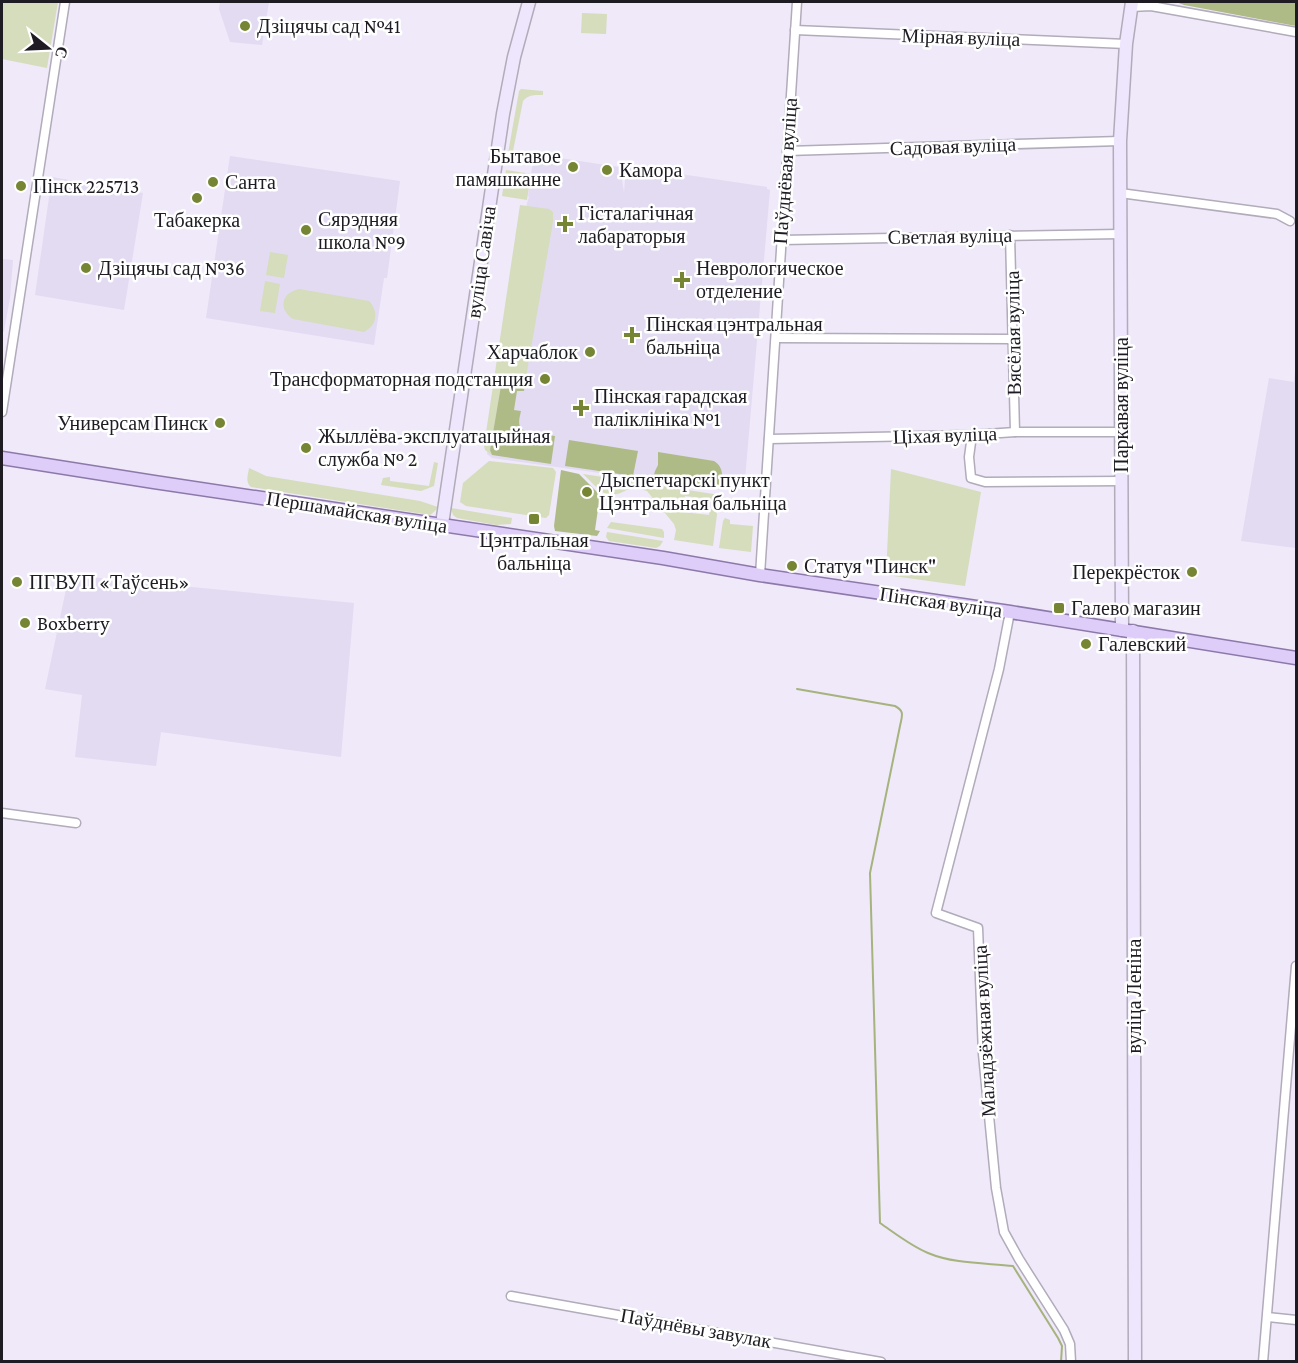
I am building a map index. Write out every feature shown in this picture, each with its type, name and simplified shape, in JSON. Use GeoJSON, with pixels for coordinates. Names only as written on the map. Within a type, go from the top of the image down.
{"type":"FeatureCollection","features":[{"type":"Feature","properties":{"kind":"main road","name":"Першамайская вуліца"},"geometry":{"type":"LineString","coordinates":[[2,458],[442,524],[760,575]]}},
{"type":"Feature","properties":{"kind":"main road","name":"Пінская вуліца"},"geometry":{"type":"LineString","coordinates":[[760,575],[1296,658]]}},
{"type":"Feature","properties":{"kind":"street"},"geometry":{"type":"LineString","coordinates":[[2,412],[65,2]]}},
{"type":"Feature","properties":{"kind":"street","name":"вуліца Савіча"},"geometry":{"type":"LineString","coordinates":[[442,524],[503,114],[528,2]]}},
{"type":"Feature","properties":{"kind":"street","name":"Паўднёвая вуліца"},"geometry":{"type":"LineString","coordinates":[[760,575],[797,2]]}},
{"type":"Feature","properties":{"kind":"street"},"geometry":{"type":"LineString","coordinates":[[1131,4],[1296,32]]}},
{"type":"Feature","properties":{"kind":"street","name":"Паркавая вуліца"},"geometry":{"type":"LineString","coordinates":[[1127,631],[1122,616],[1120,141],[1131,4]]}},
{"type":"Feature","properties":{"kind":"street","name":"Мірная вуліца"},"geometry":{"type":"LineString","coordinates":[[795,30],[1126,44]]}},
{"type":"Feature","properties":{"kind":"street","name":"Садовая вуліца"},"geometry":{"type":"LineString","coordinates":[[786,151],[1120,141]]}},
{"type":"Feature","properties":{"kind":"street"},"geometry":{"type":"LineString","coordinates":[[1120,193],[1277,214],[1290,221]]}},
{"type":"Feature","properties":{"kind":"street","name":"Светлая вуліца"},"geometry":{"type":"LineString","coordinates":[[781,240],[1120,234]]}},
{"type":"Feature","properties":{"kind":"street","name":"Вясёлая вуліца"},"geometry":{"type":"LineString","coordinates":[[1010,235],[1015,432]]}},
{"type":"Feature","properties":{"kind":"street"},"geometry":{"type":"LineString","coordinates":[[776,338],[1013,339]]}},
{"type":"Feature","properties":{"kind":"street","name":"Ціхая вуліца"},"geometry":{"type":"LineString","coordinates":[[769,439],[1015,432],[1122,432]]}},
{"type":"Feature","properties":{"kind":"street"},"geometry":{"type":"LineString","coordinates":[[972,435],[969,457],[971,478],[985,482],[1122,481]]}},
{"type":"Feature","properties":{"kind":"street","name":"Маладзёжная вуліца"},"geometry":{"type":"LineString","coordinates":[[1010,612],[999,669],[936,913],[978,928],[983,1054],[996,1188],[1004,1232],[1065,1330],[1070,1344],[1071,1362]]}},
{"type":"Feature","properties":{"kind":"street","name":"вуліца Леніна"},"geometry":{"type":"LineString","coordinates":[[1127,631],[1135,1362]]}},
{"type":"Feature","properties":{"kind":"street"},"geometry":{"type":"LineString","coordinates":[[2,813],[76,823]]}},
{"type":"Feature","properties":{"kind":"street"},"geometry":{"type":"LineString","coordinates":[[1263,1362],[1296,966]]}},
{"type":"Feature","properties":{"kind":"street","name":"Паўднёвы завулак"},"geometry":{"type":"LineString","coordinates":[[512,1296],[881,1362]]}},
{"type":"Feature","properties":{"kind":"street"},"geometry":{"type":"LineString","coordinates":[[1268,1317],[1296,1320]]}},
{"type":"Feature","properties":{"kind":"shaded area","name":"Дзіцячы сад №41"},"geometry":{"type":"Polygon","coordinates":[[[220,2],[269,2],[262,45],[230,42],[219,9],[220,2]]]}},
{"type":"Feature","properties":{"kind":"shaded area","name":"Пінская цэнтральная бальніца"},"geometry":{"type":"Polygon","coordinates":[[[534,154],[625,168],[622,180],[624,192],[626,168],[634,167],[767,187],[770,190],[745,479],[725,477],[722,490],[492,458],[487,454],[534,154]]]}},
{"type":"Feature","properties":{"kind":"shaded area","name":"Сярэдняя школа №9"},"geometry":{"type":"Polygon","coordinates":[[[230,156],[400,181],[387,278],[384,278],[374,345],[206,318],[230,156]]]}},
{"type":"Feature","properties":{"kind":"shaded area","name":"Дзіцячы сад №36"},"geometry":{"type":"Polygon","coordinates":[[[52,177],[143,193],[124,310],[35,295],[52,177]]]}},
{"type":"Feature","properties":{"kind":"shaded area"},"geometry":{"type":"Polygon","coordinates":[[[2,259],[13,260],[10,298],[2,333],[2,259]]]}},
{"type":"Feature","properties":{"kind":"shaded area"},"geometry":{"type":"Polygon","coordinates":[[[1296,360],[1296,548],[1241,541],[1269,378],[1294,382],[1296,360]]]}},
{"type":"Feature","properties":{"kind":"shaded area"},"geometry":{"type":"Polygon","coordinates":[[[69,575],[354,603],[341,757],[161,732],[156,766],[75,757],[82,695],[45,689],[69,575]]]}},
{"type":"Feature","properties":{"kind":"green space"},"geometry":{"type":"Polygon","coordinates":[[[2,2],[58,2],[47,68],[2,59],[2,2]]]}},
{"type":"Feature","properties":{"kind":"green space"},"geometry":{"type":"Polygon","coordinates":[[[1176,2],[1296,2],[1296,26],[1184,5],[1176,2]]]}},
{"type":"Feature","properties":{"kind":"green space"},"geometry":{"type":"Polygon","coordinates":[[[582,13],[607,14],[606,34],[581,33],[582,13]]]}},
{"type":"Feature","properties":{"kind":"green space"},"geometry":{"type":"Polygon","coordinates":[[[521,89],[543,91],[543,95],[530,96],[523,101],[511,161],[506,165],[519,91],[521,89]]]}},
{"type":"Feature","properties":{"kind":"green space"},"geometry":{"type":"Polygon","coordinates":[[[506,170],[531,174],[527,200],[502,196],[506,170]]]}},
{"type":"Feature","properties":{"kind":"green space"},"geometry":{"type":"Polygon","coordinates":[[[520,205],[549,209],[553,212],[553,222],[525,383],[502,380],[490,450],[492,455],[485,450],[484,446],[520,205]]]}},
{"type":"Feature","properties":{"kind":"green space"},"geometry":{"type":"Polygon","coordinates":[[[270,252],[288,255],[284,278],[266,275],[270,252]]]}},
{"type":"Feature","properties":{"kind":"green space"},"geometry":{"type":"Polygon","coordinates":[[[265,281],[280,284],[275,313],[260,311],[265,281]]]}},
{"type":"Feature","properties":{"kind":"green space"},"geometry":{"type":"Polygon","coordinates":[[[299,289],[369,301],[375,314],[374,322],[364,332],[293,319],[285,311],[284,302],[288,294],[299,289]]]}},
{"type":"Feature","properties":{"kind":"green space"},"geometry":{"type":"Polygon","coordinates":[[[502,380],[525,383],[524,391],[517,391],[514,410],[521,411],[519,423],[522,429],[536,434],[555,436],[551,464],[492,455],[490,450],[502,380]]]}},
{"type":"Feature","properties":{"kind":"green space"},"geometry":{"type":"Polygon","coordinates":[[[569,440],[638,451],[633,476],[565,466],[569,440]]]}},
{"type":"Feature","properties":{"kind":"green space"},"geometry":{"type":"Polygon","coordinates":[[[658,452],[714,461],[721,470],[721,489],[653,479],[658,465],[658,452]]]}},
{"type":"Feature","properties":{"kind":"green space"},"geometry":{"type":"Polygon","coordinates":[[[489,461],[553,468],[556,472],[549,515],[546,518],[466,506],[460,502],[463,483],[489,461]]]}},
{"type":"Feature","properties":{"kind":"green space"},"geometry":{"type":"Polygon","coordinates":[[[434,462],[438,463],[434,486],[421,491],[381,485],[383,478],[390,477],[390,481],[429,486],[434,462]]]}},
{"type":"Feature","properties":{"kind":"green space"},"geometry":{"type":"Polygon","coordinates":[[[249,468],[266,476],[420,501],[438,507],[430,515],[251,487],[247,481],[249,468]]]}},
{"type":"Feature","properties":{"kind":"green space"},"geometry":{"type":"Polygon","coordinates":[[[891,469],[981,492],[965,586],[886,575],[891,469]]]}},
{"type":"Feature","properties":{"kind":"green space"},"geometry":{"type":"Polygon","coordinates":[[[561,470],[579,474],[600,495],[595,530],[600,531],[597,536],[555,531],[561,470]]]}},
{"type":"Feature","properties":{"kind":"green space"},"geometry":{"type":"Polygon","coordinates":[[[583,474],[720,495],[716,504],[711,503],[711,499],[685,496],[683,512],[709,515],[710,509],[715,510],[717,514],[713,546],[674,540],[676,530],[674,524],[647,491],[632,487],[610,495],[600,490],[583,474]]]}},
{"type":"Feature","properties":{"kind":"green space"},"geometry":{"type":"Polygon","coordinates":[[[451,508],[512,518],[511,524],[496,525],[457,518],[453,515],[451,508]]]}},
{"type":"Feature","properties":{"kind":"green space"},"geometry":{"type":"Polygon","coordinates":[[[725,518],[730,520],[730,524],[753,526],[751,552],[719,548],[725,518]]]}},
{"type":"Feature","properties":{"kind":"green space"},"geometry":{"type":"Polygon","coordinates":[[[611,522],[662,529],[664,538],[607,528],[611,522]]]}},
{"type":"Feature","properties":{"kind":"green space"},"geometry":{"type":"Polygon","coordinates":[[[607,532],[663,541],[656,548],[609,541],[606,537],[607,532]]]}},
{"type":"Feature","properties":{"kind":"waterway"},"geometry":{"type":"LineString","coordinates":[[797,689],[895,706],[902,714],[870,873],[880,1223],[904,1240],[938,1257],[1013,1266],[1058,1338],[1062,1346],[1061,1362]]}},
{"type":"Feature","properties":{"kind":"place","name":"Дзіцячы сад №41"},"geometry":{"type":"Point","coordinates":[245,26]}},
{"type":"Feature","properties":{"kind":"place","name":"Бытавое памяшканне"},"geometry":{"type":"Point","coordinates":[573,167]}},
{"type":"Feature","properties":{"kind":"place","name":"Камора"},"geometry":{"type":"Point","coordinates":[607,170]}},
{"type":"Feature","properties":{"kind":"place","name":"Санта"},"geometry":{"type":"Point","coordinates":[213,182]}},
{"type":"Feature","properties":{"kind":"place","name":"Пінск 225713"},"geometry":{"type":"Point","coordinates":[21,186]}},
{"type":"Feature","properties":{"kind":"place","name":"Табакерка"},"geometry":{"type":"Point","coordinates":[197,198]}},
{"type":"Feature","properties":{"kind":"place","name":"Гісталагічная лабараторыя"},"geometry":{"type":"Point","coordinates":[565,224]}},
{"type":"Feature","properties":{"kind":"place","name":"Сярэдняя школа №9"},"geometry":{"type":"Point","coordinates":[306,230]}},
{"type":"Feature","properties":{"kind":"place","name":"Дзіцячы сад №36"},"geometry":{"type":"Point","coordinates":[86,268]}},
{"type":"Feature","properties":{"kind":"place","name":"Неврологическое отделение"},"geometry":{"type":"Point","coordinates":[682,280]}},
{"type":"Feature","properties":{"kind":"place","name":"Пінская цэнтральная бальніца"},"geometry":{"type":"Point","coordinates":[632,335]}},
{"type":"Feature","properties":{"kind":"place","name":"Харчаблок"},"geometry":{"type":"Point","coordinates":[590,352]}},
{"type":"Feature","properties":{"kind":"place","name":"Трансформаторная подстанция"},"geometry":{"type":"Point","coordinates":[545,379]}},
{"type":"Feature","properties":{"kind":"place","name":"Пінская гарадская паліклініка №1"},"geometry":{"type":"Point","coordinates":[581,408]}},
{"type":"Feature","properties":{"kind":"place","name":"Универсам Пинск"},"geometry":{"type":"Point","coordinates":[220,423]}},
{"type":"Feature","properties":{"kind":"place","name":"Жыллёва-эксплуатацыйная служба № 2"},"geometry":{"type":"Point","coordinates":[306,448]}},
{"type":"Feature","properties":{"kind":"place","name":"Дыспетчарскі пункт Цэнтральная бальніца"},"geometry":{"type":"Point","coordinates":[587,492]}},
{"type":"Feature","properties":{"kind":"place","name":"Цэнтральная бальніца"},"geometry":{"type":"Point","coordinates":[534,519]}},
{"type":"Feature","properties":{"kind":"place","name":"Статуя \"Пинск\""},"geometry":{"type":"Point","coordinates":[792,566]}},
{"type":"Feature","properties":{"kind":"place","name":"Перекрёсток"},"geometry":{"type":"Point","coordinates":[1192,572]}},
{"type":"Feature","properties":{"kind":"place","name":"ПГВУП «Таўсень»"},"geometry":{"type":"Point","coordinates":[17,582]}},
{"type":"Feature","properties":{"kind":"place","name":"Галево магазин"},"geometry":{"type":"Point","coordinates":[1059,608]}},
{"type":"Feature","properties":{"kind":"place","name":"Boxberry"},"geometry":{"type":"Point","coordinates":[25,623]}},
{"type":"Feature","properties":{"kind":"place","name":"Галевский"},"geometry":{"type":"Point","coordinates":[1086,644]}}]}
